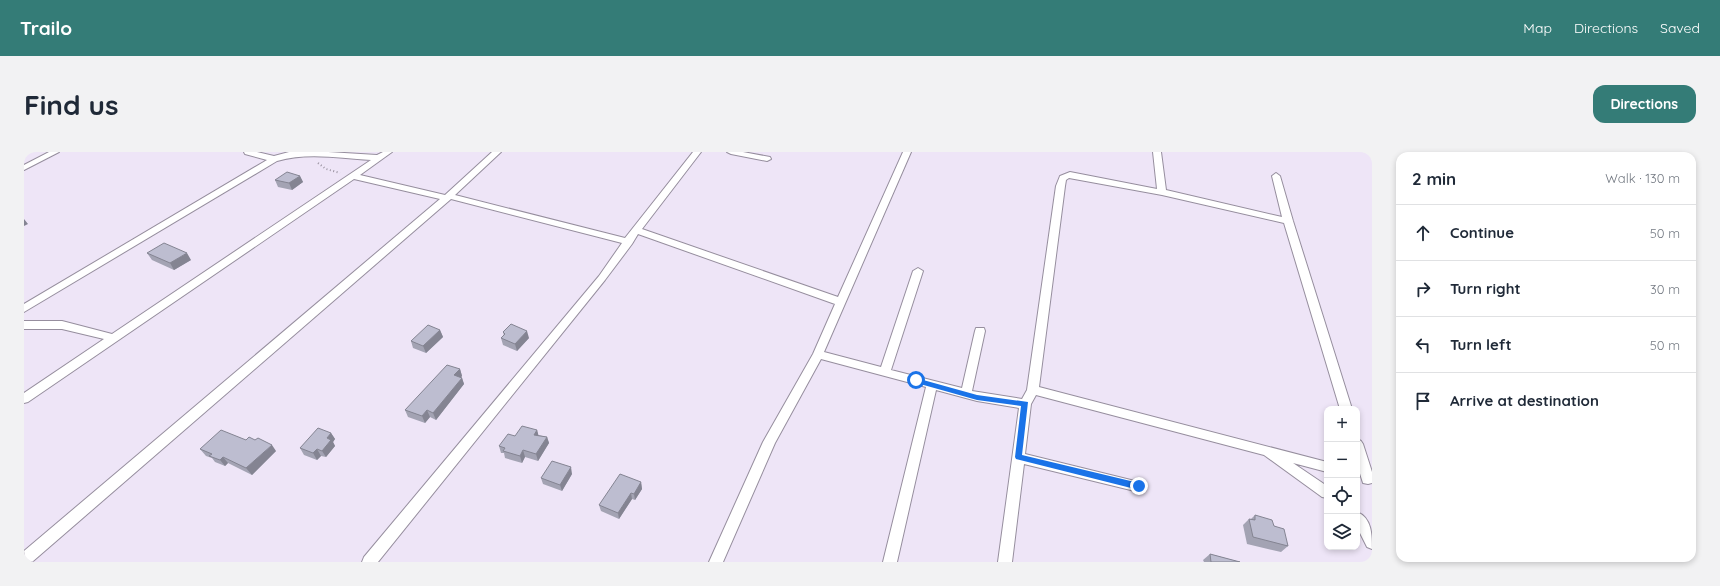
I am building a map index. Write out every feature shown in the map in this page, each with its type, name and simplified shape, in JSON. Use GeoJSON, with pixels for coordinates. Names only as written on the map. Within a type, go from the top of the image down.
{"type":"FeatureCollection","features":[{"type":"Feature","properties":{"kind":"street"},"geometry":{"type":"LineString","coordinates":[[24,168],[55,152]]}},
{"type":"Feature","properties":{"kind":"street"},"geometry":{"type":"LineString","coordinates":[[248,152],[274,159]]}},
{"type":"Feature","properties":{"kind":"street"},"geometry":{"type":"LineString","coordinates":[[24,399],[388,152]]}},
{"type":"Feature","properties":{"kind":"street"},"geometry":{"type":"LineString","coordinates":[[24,560],[448,197],[497,152]]}},
{"type":"Feature","properties":{"kind":"street"},"geometry":{"type":"LineString","coordinates":[[369,562],[602,278],[636,230],[696,152]]}},
{"type":"Feature","properties":{"kind":"street"},"geometry":{"type":"LineString","coordinates":[[731,152],[767,159]]}},
{"type":"Feature","properties":{"kind":"street"},"geometry":{"type":"LineString","coordinates":[[716,562],[769,442],[818,354],[907,152]]}},
{"type":"Feature","properties":{"kind":"street"},"geometry":{"type":"LineString","coordinates":[[1157,152],[1162,192]]}},
{"type":"Feature","properties":{"kind":"street"},"geometry":{"type":"LineString","coordinates":[[24,309],[274,159],[291,154],[304,153],[379,158]]}},
{"type":"Feature","properties":{"kind":"street"},"geometry":{"type":"LineString","coordinates":[[1005,562],[1025,404],[1033,390],[1062,178],[1065,175],[1070,175],[1162,192],[1288,221]]}},
{"type":"Feature","properties":{"kind":"street"},"geometry":{"type":"LineString","coordinates":[[352,176],[448,197],[628,242]]}},
{"type":"Feature","properties":{"kind":"street"},"geometry":{"type":"LineString","coordinates":[[1276,176],[1288,221],[1345,406]]}},
{"type":"Feature","properties":{"kind":"street"},"geometry":{"type":"LineString","coordinates":[[636,230],[841,302]]}},
{"type":"Feature","properties":{"kind":"street"},"geometry":{"type":"LineString","coordinates":[[885,372],[918,271]]}},
{"type":"Feature","properties":{"kind":"street"},"geometry":{"type":"LineString","coordinates":[[24,326],[62,325],[114,338]]}},
{"type":"Feature","properties":{"kind":"street"},"geometry":{"type":"LineString","coordinates":[[966,394],[980,332]]}},
{"type":"Feature","properties":{"kind":"street"},"geometry":{"type":"LineString","coordinates":[[818,354],[977,397],[1025,404]]}},
{"type":"Feature","properties":{"kind":"street"},"geometry":{"type":"LineString","coordinates":[[890,562],[932,385]]}},
{"type":"Feature","properties":{"kind":"street"},"geometry":{"type":"LineString","coordinates":[[1033,390],[1057,395],[1324,466]]}},
{"type":"Feature","properties":{"kind":"street"},"geometry":{"type":"LineString","coordinates":[[1263,449],[1324,491]]}},
{"type":"Feature","properties":{"kind":"street"},"geometry":{"type":"LineString","coordinates":[[1360,455],[1366,478]]}},
{"type":"Feature","properties":{"kind":"street"},"geometry":{"type":"LineString","coordinates":[[1018,457],[1139,486]]}},
{"type":"Feature","properties":{"kind":"street"},"geometry":{"type":"LineString","coordinates":[[1360,521],[1372,542]]}},
{"type":"Feature","properties":{"kind":"path"},"geometry":{"type":"LineString","coordinates":[[304,153],[326,169],[352,176]]}},
{"type":"Feature","properties":{"kind":"building"},"geometry":{"type":"Polygon","coordinates":[[[287,172],[300,176],[289,183],[275,180],[287,172]]]}},
{"type":"Feature","properties":{"kind":"building"},"geometry":{"type":"Polygon","coordinates":[[[164,243],[187,253],[170,263],[147,253],[164,243]]]}},
{"type":"Feature","properties":{"kind":"building"},"geometry":{"type":"Polygon","coordinates":[[[511,324],[527,331],[515,344],[501,338],[505,334],[503,332],[511,324]]]}},
{"type":"Feature","properties":{"kind":"building"},"geometry":{"type":"Polygon","coordinates":[[[428,325],[440,330],[423,346],[411,341],[428,325]]]}},
{"type":"Feature","properties":{"kind":"building"},"geometry":{"type":"Polygon","coordinates":[[[447,365],[460,369],[454,375],[462,378],[433,413],[427,410],[422,416],[405,410],[447,365]]]}},
{"type":"Feature","properties":{"kind":"building"},"geometry":{"type":"Polygon","coordinates":[[[522,426],[537,430],[534,435],[547,437],[536,454],[523,450],[520,456],[503,451],[505,448],[499,446],[508,434],[515,436],[522,426]]]}},
{"type":"Feature","properties":{"kind":"building"},"geometry":{"type":"Polygon","coordinates":[[[318,428],[331,433],[327,438],[331,440],[322,451],[317,449],[313,453],[300,448],[318,428]]]}},
{"type":"Feature","properties":{"kind":"building"},"geometry":{"type":"Polygon","coordinates":[[[221,430],[246,440],[249,437],[255,440],[258,438],[272,445],[246,468],[223,457],[220,460],[209,456],[212,454],[200,449],[221,430]]]}},
{"type":"Feature","properties":{"kind":"building"},"geometry":{"type":"Polygon","coordinates":[[[552,461],[571,467],[560,485],[541,478],[552,461]]]}},
{"type":"Feature","properties":{"kind":"building"},"geometry":{"type":"Polygon","coordinates":[[[620,474],[641,482],[634,494],[631,493],[618,513],[599,505],[620,474]]]}},
{"type":"Feature","properties":{"kind":"building"},"geometry":{"type":"Polygon","coordinates":[[[1255,515],[1272,520],[1274,526],[1284,529],[1288,546],[1253,537],[1249,519],[1255,520],[1255,515]]]}},
{"type":"Feature","properties":{"kind":"building"},"geometry":{"type":"Polygon","coordinates":[[[1210,554],[1240,562],[1211,562],[1210,554]]]}},
{"type":"Feature","properties":{"kind":"route"},"geometry":{"type":"LineString","coordinates":[[916,380],[977,397],[1025,404],[1018,457],[1139,486]]}}]}
